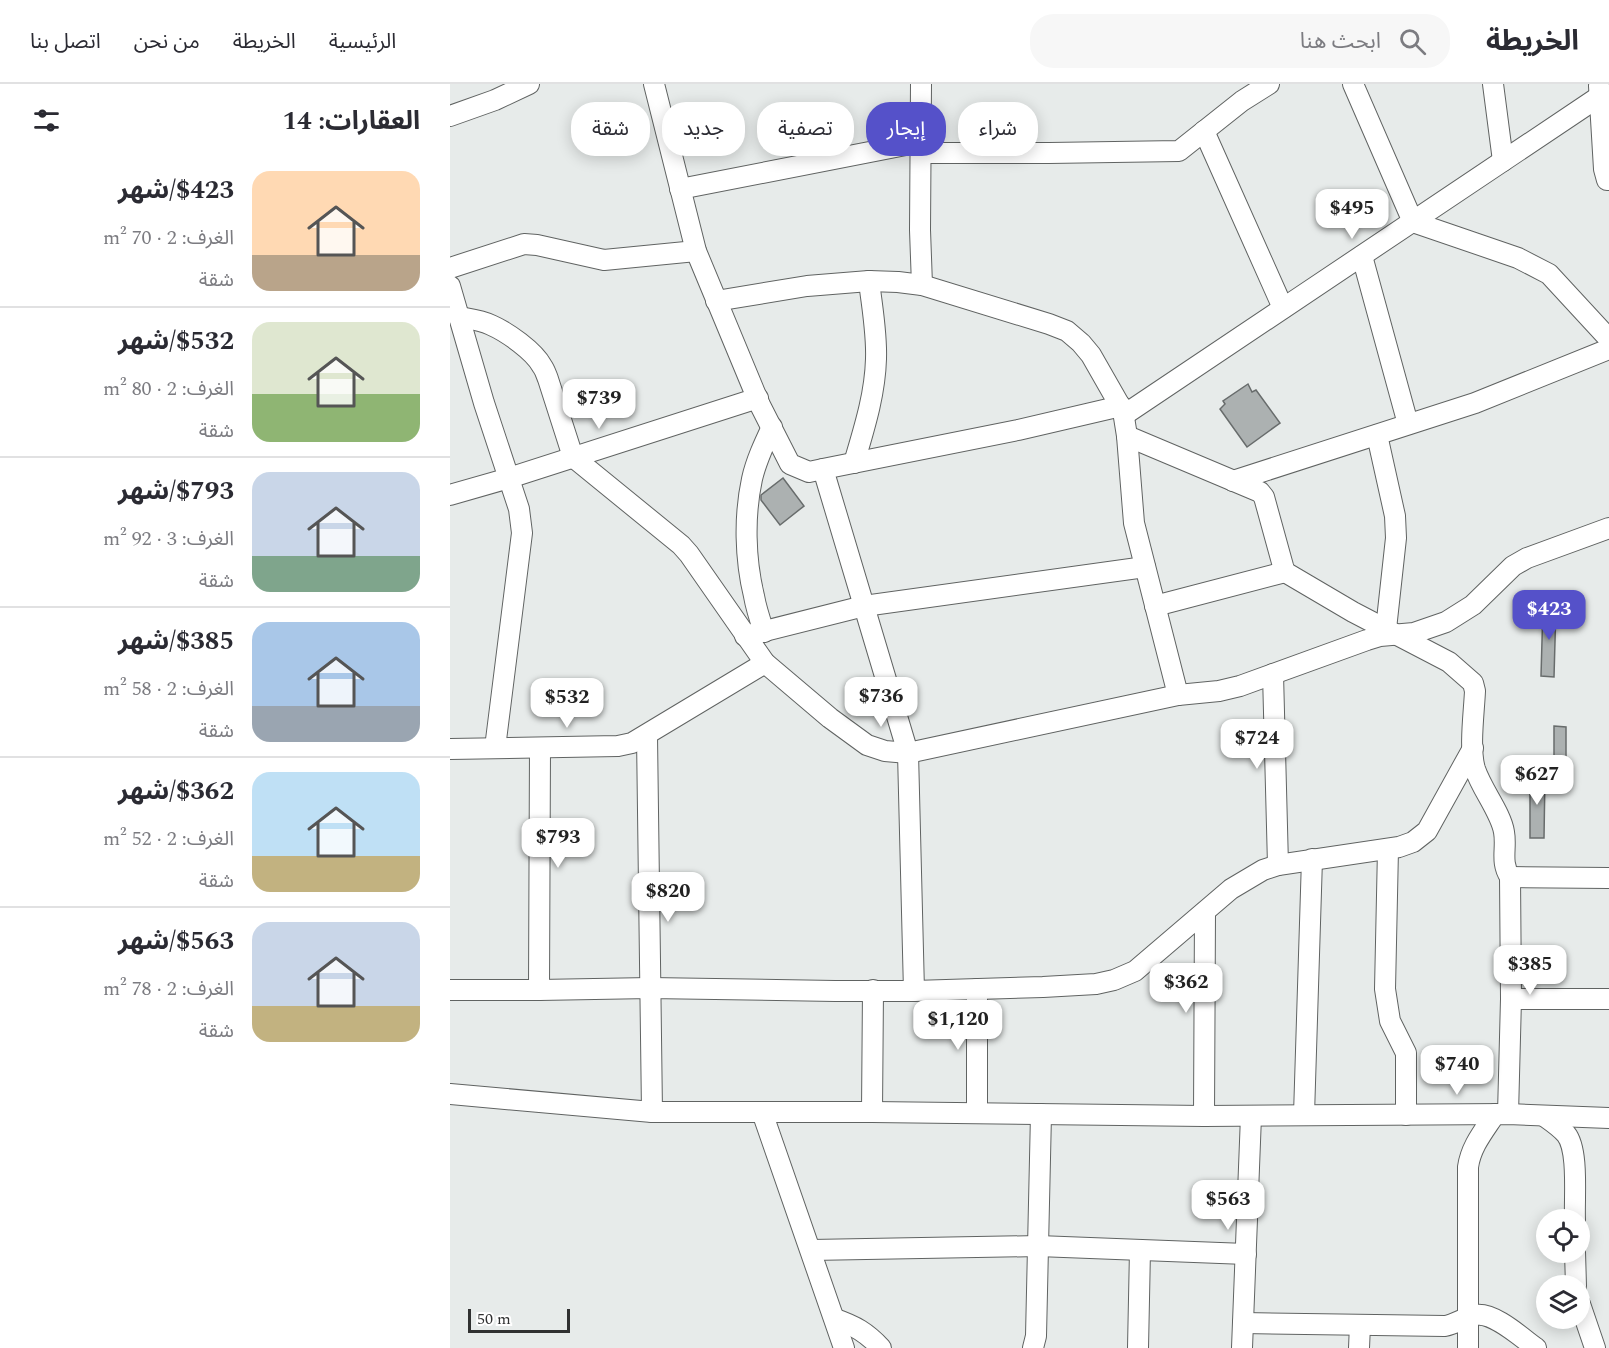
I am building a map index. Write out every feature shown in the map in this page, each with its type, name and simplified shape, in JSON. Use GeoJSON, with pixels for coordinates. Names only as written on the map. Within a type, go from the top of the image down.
{"type":"FeatureCollection","features":[{"type":"Feature","properties":{"kind":"street"},"geometry":{"type":"LineString","coordinates":[[450,116],[495,100],[529,84]]}},
{"type":"Feature","properties":{"kind":"street"},"geometry":{"type":"LineString","coordinates":[[654,84],[696,251],[758,398],[790,465],[809,472],[1123,411],[1413,222],[1503,161],[1599,90]]}},
{"type":"Feature","properties":{"kind":"street"},"geometry":{"type":"LineString","coordinates":[[921,84],[921,102]]}},
{"type":"Feature","properties":{"kind":"street"},"geometry":{"type":"LineString","coordinates":[[946,148],[1179,151],[1242,100],[1269,84]]}},
{"type":"Feature","properties":{"kind":"street"},"geometry":{"type":"LineString","coordinates":[[1353,84],[1413,222],[1518,258],[1549,274],[1609,339]]}},
{"type":"Feature","properties":{"kind":"street"},"geometry":{"type":"LineString","coordinates":[[1493,84],[1503,161]]}},
{"type":"Feature","properties":{"kind":"street"},"geometry":{"type":"LineString","coordinates":[[1599,90],[1604,169],[1607,180],[1609,180]]}},
{"type":"Feature","properties":{"kind":"street"},"geometry":{"type":"LineString","coordinates":[[1204,131],[1283,308]]}},
{"type":"Feature","properties":{"kind":"street"},"geometry":{"type":"LineString","coordinates":[[680,189],[874,156]]}},
{"type":"Feature","properties":{"kind":"street"},"geometry":{"type":"LineString","coordinates":[[921,156],[922,285]]}},
{"type":"Feature","properties":{"kind":"street"},"geometry":{"type":"LineString","coordinates":[[450,268],[524,244],[604,260],[696,251]]}},
{"type":"Feature","properties":{"kind":"street"},"geometry":{"type":"LineString","coordinates":[[1362,256],[1408,424]]}},
{"type":"Feature","properties":{"kind":"street"},"geometry":{"type":"LineString","coordinates":[[854,463],[871,404],[876,359],[875,327],[869,281]]}},
{"type":"Feature","properties":{"kind":"street"},"geometry":{"type":"LineString","coordinates":[[716,301],[807,286],[869,281],[898,282],[922,285],[1067,331],[1091,355],[1123,411],[1132,512],[1178,695]]}},
{"type":"Feature","properties":{"kind":"street"},"geometry":{"type":"LineString","coordinates":[[451,292],[519,509],[522,533],[495,748]]}},
{"type":"Feature","properties":{"kind":"street"},"geometry":{"type":"LineString","coordinates":[[459,318],[478,320],[492,325],[536,356],[548,379],[573,457],[681,545],[755,634]]}},
{"type":"Feature","properties":{"kind":"street"},"geometry":{"type":"LineString","coordinates":[[1233,481],[1475,403],[1609,349]]}},
{"type":"Feature","properties":{"kind":"street"},"geometry":{"type":"LineString","coordinates":[[450,495],[758,398]]}},
{"type":"Feature","properties":{"kind":"street"},"geometry":{"type":"LineString","coordinates":[[772,427],[758,456],[751,481],[747,541],[755,634],[765,663],[830,718],[867,745],[885,752],[908,753],[1178,695],[1219,691],[1240,686],[1391,632],[1414,633],[1446,622],[1473,606],[1513,566],[1527,558],[1609,528]]}},
{"type":"Feature","properties":{"kind":"street"},"geometry":{"type":"LineString","coordinates":[[1377,435],[1395,516],[1391,632]]}},
{"type":"Feature","properties":{"kind":"street"},"geometry":{"type":"LineString","coordinates":[[1127,436],[1260,492],[1264,497],[1282,566],[1286,572],[1353,612],[1449,662],[1473,683],[1475,691],[1473,748],[1475,769],[1501,822],[1504,833],[1503,858],[1505,870],[1510,877],[1512,999],[1502,1114],[1474,1145],[1470,1157],[1468,1348]]}},
{"type":"Feature","properties":{"kind":"street"},"geometry":{"type":"LineString","coordinates":[[823,469],[908,753],[914,991]]}},
{"type":"Feature","properties":{"kind":"street"},"geometry":{"type":"LineString","coordinates":[[755,634],[864,606],[1145,567]]}},
{"type":"Feature","properties":{"kind":"street"},"geometry":{"type":"LineString","coordinates":[[1155,606],[1286,572]]}},
{"type":"Feature","properties":{"kind":"street"},"geometry":{"type":"LineString","coordinates":[[450,749],[618,746],[633,743],[765,663]]}},
{"type":"Feature","properties":{"kind":"street"},"geometry":{"type":"LineString","coordinates":[[1273,674],[1278,864]]}},
{"type":"Feature","properties":{"kind":"street"},"geometry":{"type":"LineString","coordinates":[[646,736],[652,1112]]}},
{"type":"Feature","properties":{"kind":"street"},"geometry":{"type":"LineString","coordinates":[[539,990],[540,748]]}},
{"type":"Feature","properties":{"kind":"street"},"geometry":{"type":"LineString","coordinates":[[450,990],[650,988],[914,991],[1043,987],[1096,984],[1114,980],[1135,971],[1231,889],[1263,870],[1278,864],[1388,849],[1413,842],[1427,831],[1473,748]]}},
{"type":"Feature","properties":{"kind":"street"},"geometry":{"type":"LineString","coordinates":[[1388,849],[1385,988],[1390,1021],[1406,1053],[1406,1115]]}},
{"type":"Feature","properties":{"kind":"street"},"geometry":{"type":"LineString","coordinates":[[1304,1115],[1312,859]]}},
{"type":"Feature","properties":{"kind":"street"},"geometry":{"type":"LineString","coordinates":[[1510,877],[1609,878]]}},
{"type":"Feature","properties":{"kind":"street"},"geometry":{"type":"LineString","coordinates":[[1204,1116],[1205,912]]}},
{"type":"Feature","properties":{"kind":"street"},"geometry":{"type":"LineString","coordinates":[[977,989],[977,1113]]}},
{"type":"Feature","properties":{"kind":"street"},"geometry":{"type":"LineString","coordinates":[[872,1112],[873,990]]}},
{"type":"Feature","properties":{"kind":"street"},"geometry":{"type":"LineString","coordinates":[[1512,999],[1609,999]]}},
{"type":"Feature","properties":{"kind":"street"},"geometry":{"type":"LineString","coordinates":[[450,1094],[652,1112],[1041,1113],[1204,1116],[1502,1114],[1609,1118]]}},
{"type":"Feature","properties":{"kind":"street"},"geometry":{"type":"LineString","coordinates":[[762,1112],[844,1348]]}},
{"type":"Feature","properties":{"kind":"street"},"geometry":{"type":"LineString","coordinates":[[1033,1348],[1041,1113]]}},
{"type":"Feature","properties":{"kind":"street"},"geometry":{"type":"LineString","coordinates":[[1242,1348],[1251,1116]]}},
{"type":"Feature","properties":{"kind":"street"},"geometry":{"type":"LineString","coordinates":[[1544,1116],[1564,1132],[1574,1152],[1575,1209]]}},
{"type":"Feature","properties":{"kind":"street"},"geometry":{"type":"LineString","coordinates":[[810,1250],[1038,1246],[1246,1254]]}},
{"type":"Feature","properties":{"kind":"street"},"geometry":{"type":"LineString","coordinates":[[1138,1348],[1140,1250]]}},
{"type":"Feature","properties":{"kind":"street"},"geometry":{"type":"LineString","coordinates":[[1243,1323],[1445,1326],[1483,1314],[1493,1318],[1536,1348]]}},
{"type":"Feature","properties":{"kind":"street"},"geometry":{"type":"LineString","coordinates":[[835,1319],[855,1326],[872,1338],[881,1348]]}},
{"type":"Feature","properties":{"kind":"street"},"geometry":{"type":"LineString","coordinates":[[1359,1348],[1360,1325]]}},
{"type":"Feature","properties":{"kind":"street"},"geometry":{"type":"LineString","coordinates":[[1589,1329],[1595,1348]]}},
{"type":"Feature","properties":{"kind":"building"},"geometry":{"type":"Polygon","coordinates":[[[1248,384],[1252,392],[1256,390],[1280,423],[1247,447],[1220,409],[1225,404],[1223,401],[1248,384]]]}},
{"type":"Feature","properties":{"kind":"building"},"geometry":{"type":"Polygon","coordinates":[[[783,478],[804,506],[780,525],[761,500],[761,495],[783,478]]]}},
{"type":"Feature","properties":{"kind":"building"},"geometry":{"type":"Polygon","coordinates":[[[1543,606],[1556,606],[1554,677],[1541,676],[1543,606]]]}},
{"type":"Feature","properties":{"kind":"building"},"geometry":{"type":"Polygon","coordinates":[[[1554,726],[1566,727],[1566,765],[1554,764],[1554,726]]]}},
{"type":"Feature","properties":{"kind":"building"},"geometry":{"type":"Polygon","coordinates":[[[1530,774],[1545,774],[1544,838],[1530,838],[1530,774]]]}}]}
